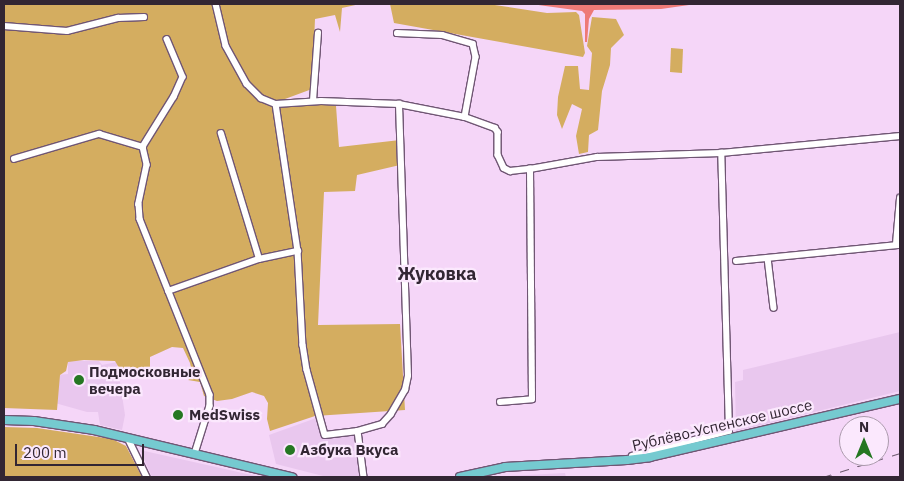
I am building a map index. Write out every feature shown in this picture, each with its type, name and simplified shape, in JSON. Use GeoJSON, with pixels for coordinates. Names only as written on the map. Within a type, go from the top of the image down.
{"type":"FeatureCollection","features":[{"type":"Feature","properties":{"kind":"main road","name":"Рублёво-Успенское шоссе"},"geometry":{"type":"LineString","coordinates":[[460,477],[505,467],[650,457],[900,399]]}},
{"type":"Feature","properties":{"kind":"main road"},"geometry":{"type":"LineString","coordinates":[[4,420],[54,424],[128,438],[292,477]]}},
{"type":"Feature","properties":{"kind":"street"},"geometry":{"type":"LineString","coordinates":[[216,4],[226,46],[247,84],[261,98],[276,104],[313,102],[399,104],[465,117],[495,128],[498,132],[498,155],[504,168],[510,171],[530,170],[597,156],[721,153],[900,136]]}},
{"type":"Feature","properties":{"kind":"street"},"geometry":{"type":"LineString","coordinates":[[4,26],[67,31],[118,18],[144,17]]}},
{"type":"Feature","properties":{"kind":"street"},"geometry":{"type":"LineString","coordinates":[[313,102],[318,33]]}},
{"type":"Feature","properties":{"kind":"street"},"geometry":{"type":"LineString","coordinates":[[397,33],[442,35],[473,44],[476,57],[465,117]]}},
{"type":"Feature","properties":{"kind":"street"},"geometry":{"type":"LineString","coordinates":[[168,39],[183,77],[174,96],[143,147],[146,164],[139,204],[140,219],[210,395],[210,406],[195,454]]}},
{"type":"Feature","properties":{"kind":"street"},"geometry":{"type":"LineString","coordinates":[[276,104],[298,251],[303,345],[307,370],[325,435],[358,431],[382,424],[405,390],[408,376],[399,104]]}},
{"type":"Feature","properties":{"kind":"street"},"geometry":{"type":"LineString","coordinates":[[14,159],[99,134],[143,147]]}},
{"type":"Feature","properties":{"kind":"street"},"geometry":{"type":"LineString","coordinates":[[222,134],[259,259]]}},
{"type":"Feature","properties":{"kind":"street"},"geometry":{"type":"LineString","coordinates":[[612,461],[728,431],[721,153]]}},
{"type":"Feature","properties":{"kind":"street"},"geometry":{"type":"LineString","coordinates":[[500,402],[532,399],[530,170]]}},
{"type":"Feature","properties":{"kind":"street"},"geometry":{"type":"LineString","coordinates":[[736,261],[898,245],[900,198]]}},
{"type":"Feature","properties":{"kind":"street"},"geometry":{"type":"LineString","coordinates":[[168,291],[259,259],[298,251]]}},
{"type":"Feature","properties":{"kind":"street"},"geometry":{"type":"LineString","coordinates":[[768,258],[774,308]]}},
{"type":"Feature","properties":{"kind":"street"},"geometry":{"type":"LineString","coordinates":[[358,431],[364,477]]}},
{"type":"Feature","properties":{"kind":"street"},"geometry":{"type":"LineString","coordinates":[[128,438],[147,477]]}},
{"type":"Feature","properties":{"kind":"shaded area"},"geometry":{"type":"Polygon","coordinates":[[[4,4],[360,4],[342,8],[340,32],[335,15],[315,19],[312,89],[285,99],[336,106],[339,147],[400,140],[400,165],[357,175],[355,191],[324,192],[318,325],[400,324],[405,410],[315,416],[270,431],[267,419],[268,403],[264,396],[252,392],[232,399],[217,401],[204,396],[200,382],[188,380],[193,376],[190,363],[183,348],[172,347],[150,357],[150,368],[144,375],[125,378],[115,361],[84,360],[68,362],[66,371],[60,375],[57,410],[4,408],[4,4]]]}},
{"type":"Feature","properties":{"kind":"shaded area"},"geometry":{"type":"Polygon","coordinates":[[[390,4],[488,4],[547,13],[576,12],[579,15],[585,53],[583,57],[394,23],[390,4]]]}},
{"type":"Feature","properties":{"kind":"shaded area"},"geometry":{"type":"Polygon","coordinates":[[[531,4],[696,4],[661,9],[594,10],[589,19],[587,42],[585,42],[585,14],[582,11],[531,4]]]}},
{"type":"Feature","properties":{"kind":"shaded area"},"geometry":{"type":"Polygon","coordinates":[[[592,17],[616,19],[624,35],[611,48],[610,65],[602,91],[598,130],[589,135],[588,152],[579,154],[576,136],[582,109],[572,104],[562,129],[557,115],[558,97],[565,66],[578,66],[580,89],[589,90],[592,53],[587,46],[592,17]]]}},
{"type":"Feature","properties":{"kind":"shaded area"},"geometry":{"type":"Polygon","coordinates":[[[671,48],[683,49],[682,73],[670,72],[671,48]]]}},
{"type":"Feature","properties":{"kind":"shaded area"},"geometry":{"type":"Polygon","coordinates":[[[900,332],[900,391],[736,431],[735,382],[743,380],[743,370],[900,332]]]}},
{"type":"Feature","properties":{"kind":"shaded area"},"geometry":{"type":"Polygon","coordinates":[[[68,361],[99,361],[102,365],[117,362],[125,415],[122,430],[100,425],[98,412],[87,412],[55,403],[57,375],[68,374],[68,361]]]}},
{"type":"Feature","properties":{"kind":"shaded area"},"geometry":{"type":"Polygon","coordinates":[[[319,417],[324,438],[357,434],[364,477],[327,477],[276,464],[269,435],[319,417]]]}},
{"type":"Feature","properties":{"kind":"shaded area"},"geometry":{"type":"Polygon","coordinates":[[[4,427],[37,428],[112,439],[126,446],[142,477],[4,477],[4,427]]]}},
{"type":"Feature","properties":{"kind":"shaded area"},"geometry":{"type":"Polygon","coordinates":[[[140,450],[261,477],[152,477],[140,450]]]}},
{"type":"Feature","properties":{"kind":"shaded area"},"geometry":{"type":"Polygon","coordinates":[[[565,473],[566,477],[503,477],[507,476],[565,473]]]}},
{"type":"Feature","properties":{"kind":"railway"},"geometry":{"type":"LineString","coordinates":[[823,477],[900,453]]}},
{"type":"Feature","properties":{"kind":"place","name":"Подмосковные вечера"},"geometry":{"type":"Point","coordinates":[79,380]}},
{"type":"Feature","properties":{"kind":"place","name":"MedSwiss"},"geometry":{"type":"Point","coordinates":[178,415]}},
{"type":"Feature","properties":{"kind":"place","name":"Азбука Вкуса"},"geometry":{"type":"Point","coordinates":[290,450]}},
{"type":"Feature","properties":{"kind":"district","name":"Жуковка"},"geometry":{"type":"Point","coordinates":[437,274]}}]}
